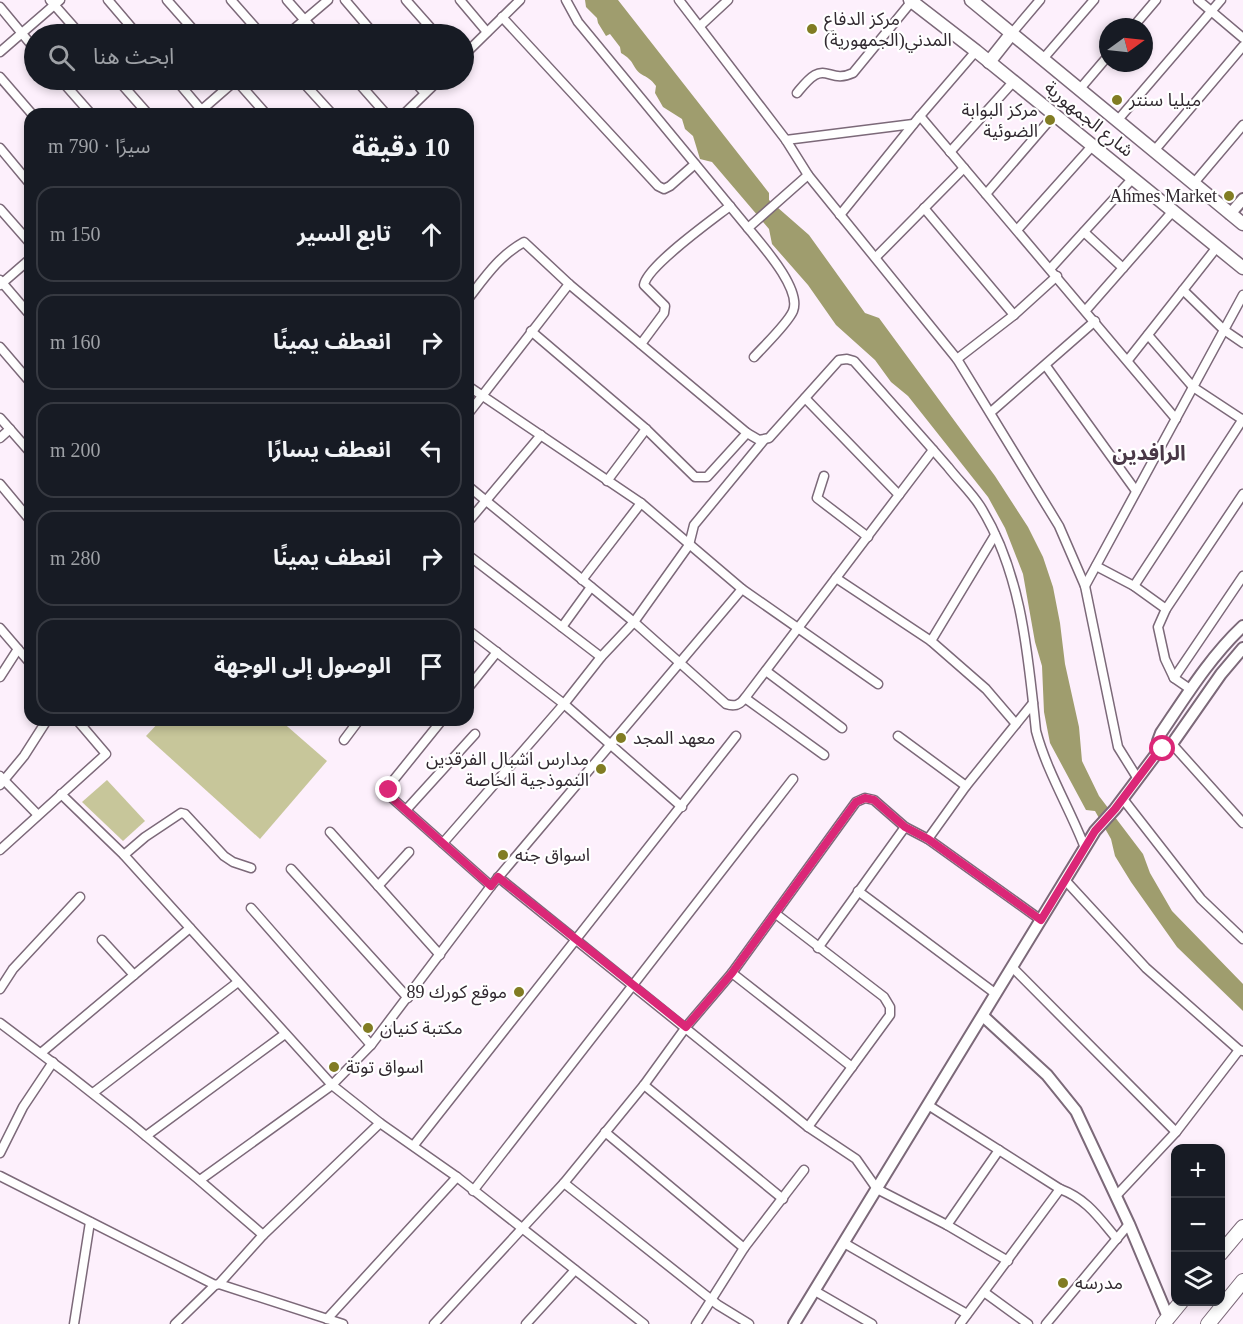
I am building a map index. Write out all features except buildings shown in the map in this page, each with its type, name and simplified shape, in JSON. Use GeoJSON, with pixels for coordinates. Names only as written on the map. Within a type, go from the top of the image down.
{"type":"FeatureCollection","features":[{"type":"Feature","properties":{"kind":"main road","name":"شارع الجمهورية"},"geometry":{"type":"LineString","coordinates":[[911,1],[1014,81],[1243,268]]}},
{"type":"Feature","properties":{"kind":"main road","name":"شارع الجمهورية"},"geometry":{"type":"LineString","coordinates":[[977,2],[1079,90],[1243,224]]}},
{"type":"Feature","properties":{"kind":"main road"},"geometry":{"type":"LineString","coordinates":[[989,62],[1012,33]]}},
{"type":"Feature","properties":{"kind":"main road"},"geometry":{"type":"LineString","coordinates":[[1223,1252],[1243,1227]]}},
{"type":"Feature","properties":{"kind":"main road"},"geometry":{"type":"LineString","coordinates":[[1208,1324],[1243,1281]]}},
{"type":"Feature","properties":{"kind":"main road"},"geometry":{"type":"LineString","coordinates":[[1165,1320],[1177,1306]]}},
{"type":"Feature","properties":{"kind":"street"},"geometry":{"type":"LineString","coordinates":[[108,0],[129,24]]}},
{"type":"Feature","properties":{"kind":"street"},"geometry":{"type":"LineString","coordinates":[[167,0],[188,24]]}},
{"type":"Feature","properties":{"kind":"street"},"geometry":{"type":"LineString","coordinates":[[231,0],[252,24]]}},
{"type":"Feature","properties":{"kind":"street"},"geometry":{"type":"LineString","coordinates":[[287,0],[308,24]]}},
{"type":"Feature","properties":{"kind":"street"},"geometry":{"type":"LineString","coordinates":[[300,24],[328,0]]}},
{"type":"Feature","properties":{"kind":"street"},"geometry":{"type":"LineString","coordinates":[[345,0],[365,24]]}},
{"type":"Feature","properties":{"kind":"street"},"geometry":{"type":"LineString","coordinates":[[406,0],[427,24]]}},
{"type":"Feature","properties":{"kind":"street"},"geometry":{"type":"LineString","coordinates":[[460,0],[487,32]]}},
{"type":"Feature","properties":{"kind":"street"},"geometry":{"type":"LineString","coordinates":[[474,45],[502,17],[509,4],[520,0]]}},
{"type":"Feature","properties":{"kind":"street"},"geometry":{"type":"LineString","coordinates":[[566,0],[578,22],[748,228],[794,292],[796,303],[793,313],[754,357]]}},
{"type":"Feature","properties":{"kind":"street"},"geometry":{"type":"LineString","coordinates":[[679,0],[786,140],[808,175],[957,359],[1059,526],[1085,586],[1118,747],[1138,779]]}},
{"type":"Feature","properties":{"kind":"street"},"geometry":{"type":"LineString","coordinates":[[699,26],[728,0]]}},
{"type":"Feature","properties":{"kind":"street"},"geometry":{"type":"LineString","coordinates":[[1012,33],[1040,0]]}},
{"type":"Feature","properties":{"kind":"street"},"geometry":{"type":"LineString","coordinates":[[1043,59],[1094,0]]}},
{"type":"Feature","properties":{"kind":"street"},"geometry":{"type":"LineString","coordinates":[[1141,18],[1156,0]]}},
{"type":"Feature","properties":{"kind":"street"},"geometry":{"type":"LineString","coordinates":[[1198,0],[1243,38]]}},
{"type":"Feature","properties":{"kind":"street"},"geometry":{"type":"LineString","coordinates":[[1118,121],[1221,0]]}},
{"type":"Feature","properties":{"kind":"street"},"geometry":{"type":"LineString","coordinates":[[797,93],[816,74],[825,73],[836,77],[852,72],[911,1]]}},
{"type":"Feature","properties":{"kind":"street"},"geometry":{"type":"LineString","coordinates":[[32,24],[55,2],[72,24]]}},
{"type":"Feature","properties":{"kind":"street"},"geometry":{"type":"LineString","coordinates":[[0,7],[24,36]]}},
{"type":"Feature","properties":{"kind":"street"},"geometry":{"type":"LineString","coordinates":[[502,17],[658,186],[664,189],[670,186],[695,164]]}},
{"type":"Feature","properties":{"kind":"street"},"geometry":{"type":"LineString","coordinates":[[0,51],[22,33]]}},
{"type":"Feature","properties":{"kind":"street"},"geometry":{"type":"LineString","coordinates":[[1154,151],[1243,46]]}},
{"type":"Feature","properties":{"kind":"street"},"geometry":{"type":"LineString","coordinates":[[840,215],[913,124],[976,51]]}},
{"type":"Feature","properties":{"kind":"street"},"geometry":{"type":"LineString","coordinates":[[1079,90],[1099,67]]}},
{"type":"Feature","properties":{"kind":"street"},"geometry":{"type":"LineString","coordinates":[[0,77],[27,108]]}},
{"type":"Feature","properties":{"kind":"street"},"geometry":{"type":"LineString","coordinates":[[950,152],[1014,81]]}},
{"type":"Feature","properties":{"kind":"street"},"geometry":{"type":"LineString","coordinates":[[70,90],[86,108]]}},
{"type":"Feature","properties":{"kind":"street"},"geometry":{"type":"LineString","coordinates":[[127,90],[143,108]]}},
{"type":"Feature","properties":{"kind":"street"},"geometry":{"type":"LineString","coordinates":[[184,90],[197,108]]}},
{"type":"Feature","properties":{"kind":"street"},"geometry":{"type":"LineString","coordinates":[[206,108],[225,90]]}},
{"type":"Feature","properties":{"kind":"street"},"geometry":{"type":"LineString","coordinates":[[245,90],[261,108]]}},
{"type":"Feature","properties":{"kind":"street"},"geometry":{"type":"LineString","coordinates":[[310,90],[327,108]]}},
{"type":"Feature","properties":{"kind":"street"},"geometry":{"type":"LineString","coordinates":[[365,90],[381,108]]}},
{"type":"Feature","properties":{"kind":"street"},"geometry":{"type":"LineString","coordinates":[[422,90],[425,93]]}},
{"type":"Feature","properties":{"kind":"street"},"geometry":{"type":"LineString","coordinates":[[410,108],[428,90]]}},
{"type":"Feature","properties":{"kind":"street"},"geometry":{"type":"LineString","coordinates":[[986,194],[1055,114]]}},
{"type":"Feature","properties":{"kind":"street"},"geometry":{"type":"LineString","coordinates":[[920,116],[1176,418]]}},
{"type":"Feature","properties":{"kind":"street"},"geometry":{"type":"LineString","coordinates":[[786,140],[913,124]]}},
{"type":"Feature","properties":{"kind":"street"},"geometry":{"type":"LineString","coordinates":[[1194,183],[1243,125]]}},
{"type":"Feature","properties":{"kind":"street"},"geometry":{"type":"LineString","coordinates":[[1017,230],[1093,145]]}},
{"type":"Feature","properties":{"kind":"street"},"geometry":{"type":"LineString","coordinates":[[0,148],[24,177]]}},
{"type":"Feature","properties":{"kind":"street"},"geometry":{"type":"LineString","coordinates":[[876,257],[964,168]]}},
{"type":"Feature","properties":{"kind":"street"},"geometry":{"type":"LineString","coordinates":[[748,228],[808,175]]}},
{"type":"Feature","properties":{"kind":"street"},"geometry":{"type":"LineString","coordinates":[[1050,269],[1133,178]]}},
{"type":"Feature","properties":{"kind":"street"},"geometry":{"type":"LineString","coordinates":[[1230,214],[1243,199]]}},
{"type":"Feature","properties":{"kind":"street"},"geometry":{"type":"LineString","coordinates":[[641,344],[664,313],[665,306],[644,285],[645,280],[660,262],[730,206]]}},
{"type":"Feature","properties":{"kind":"street"},"geometry":{"type":"LineString","coordinates":[[924,208],[1014,315]]}},
{"type":"Feature","properties":{"kind":"street"},"geometry":{"type":"LineString","coordinates":[[0,209],[24,236]]}},
{"type":"Feature","properties":{"kind":"street"},"geometry":{"type":"LineString","coordinates":[[1086,310],[1173,211]]}},
{"type":"Feature","properties":{"kind":"street"},"geometry":{"type":"LineString","coordinates":[[1084,232],[1123,268]]}},
{"type":"Feature","properties":{"kind":"street"},"geometry":{"type":"LineString","coordinates":[[474,291],[498,260],[509,250],[524,242],[569,284],[747,433],[764,440]]}},
{"type":"Feature","properties":{"kind":"street"},"geometry":{"type":"LineString","coordinates":[[1128,360],[1216,247]]}},
{"type":"Feature","properties":{"kind":"street"},"geometry":{"type":"LineString","coordinates":[[24,264],[1,283],[24,308]]}},
{"type":"Feature","properties":{"kind":"street"},"geometry":{"type":"LineString","coordinates":[[957,359],[1014,315],[1057,276]]}},
{"type":"Feature","properties":{"kind":"street"},"geometry":{"type":"LineString","coordinates":[[474,406],[569,284]]}},
{"type":"Feature","properties":{"kind":"street"},"geometry":{"type":"LineString","coordinates":[[1183,290],[1224,330],[1243,343]]}},
{"type":"Feature","properties":{"kind":"street"},"geometry":{"type":"LineString","coordinates":[[1085,586],[1243,295]]}},
{"type":"Feature","properties":{"kind":"street"},"geometry":{"type":"LineString","coordinates":[[991,412],[1095,321]]}},
{"type":"Feature","properties":{"kind":"street"},"geometry":{"type":"LineString","coordinates":[[531,331],[646,429],[695,477],[707,477],[747,433]]}},
{"type":"Feature","properties":{"kind":"street"},"geometry":{"type":"LineString","coordinates":[[1134,586],[1243,419],[1193,387],[1148,335]]}},
{"type":"Feature","properties":{"kind":"street"},"geometry":{"type":"LineString","coordinates":[[0,347],[24,375]]}},
{"type":"Feature","properties":{"kind":"street"},"geometry":{"type":"LineString","coordinates":[[443,843],[564,704],[601,657],[634,622],[689,545],[694,525],[764,440],[839,360],[847,358],[854,361],[980,505],[995,535],[1013,579],[1036,731],[1041,748],[1074,818],[1085,848]]}},
{"type":"Feature","properties":{"kind":"street"},"geometry":{"type":"LineString","coordinates":[[1046,366],[1136,491]]}},
{"type":"Feature","properties":{"kind":"street"},"geometry":{"type":"LineString","coordinates":[[474,390],[640,503],[742,589],[878,684]]}},
{"type":"Feature","properties":{"kind":"street"},"geometry":{"type":"LineString","coordinates":[[805,398],[899,495]]}},
{"type":"Feature","properties":{"kind":"street"},"geometry":{"type":"LineString","coordinates":[[0,418],[24,445]]}},
{"type":"Feature","properties":{"kind":"street"},"geometry":{"type":"LineString","coordinates":[[0,438],[10,429]]}},
{"type":"Feature","properties":{"kind":"street"},"geometry":{"type":"LineString","coordinates":[[607,481],[646,429]]}},
{"type":"Feature","properties":{"kind":"street"},"geometry":{"type":"LineString","coordinates":[[474,515],[541,435]]}},
{"type":"Feature","properties":{"kind":"street"},"geometry":{"type":"LineString","coordinates":[[474,491],[634,622],[726,704],[734,706],[745,698],[933,450]]}},
{"type":"Feature","properties":{"kind":"street"},"geometry":{"type":"LineString","coordinates":[[824,476],[817,498],[868,537]]}},
{"type":"Feature","properties":{"kind":"street"},"geometry":{"type":"LineString","coordinates":[[0,484],[24,512]]}},
{"type":"Feature","properties":{"kind":"street"},"geometry":{"type":"LineString","coordinates":[[1190,689],[1174,678],[1165,659],[1158,627],[1166,609],[1243,494]]}},
{"type":"Feature","properties":{"kind":"street"},"geometry":{"type":"LineString","coordinates":[[582,580],[640,503]]}},
{"type":"Feature","properties":{"kind":"street"},"geometry":{"type":"LineString","coordinates":[[931,641],[995,535]]}},
{"type":"Feature","properties":{"kind":"street"},"geometry":{"type":"LineString","coordinates":[[474,560],[601,657]]}},
{"type":"Feature","properties":{"kind":"street"},"geometry":{"type":"LineString","coordinates":[[1096,566],[1134,586],[1166,609]]}},
{"type":"Feature","properties":{"kind":"street"},"geometry":{"type":"LineString","coordinates":[[1174,678],[1243,576]]}},
{"type":"Feature","properties":{"kind":"street"},"geometry":{"type":"LineString","coordinates":[[836,578],[931,641],[986,689],[1016,724]]}},
{"type":"Feature","properties":{"kind":"street"},"geometry":{"type":"LineString","coordinates":[[562,627],[591,587]]}},
{"type":"Feature","properties":{"kind":"street"},"geometry":{"type":"LineString","coordinates":[[200,1180],[332,1085],[370,1045],[498,877],[742,589]]}},
{"type":"Feature","properties":{"kind":"street"},"geometry":{"type":"LineString","coordinates":[[1160,749],[1158,741],[1161,733],[1190,689],[1211,661],[1243,626]]}},
{"type":"Feature","properties":{"kind":"street"},"geometry":{"type":"LineString","coordinates":[[0,628],[24,656]]}},
{"type":"Feature","properties":{"kind":"street"},"geometry":{"type":"LineString","coordinates":[[474,635],[564,704],[682,807]]}},
{"type":"Feature","properties":{"kind":"street"},"geometry":{"type":"LineString","coordinates":[[794,1324],[1095,831],[1123,799],[1160,749],[1172,744],[1221,674],[1243,648]]}},
{"type":"Feature","properties":{"kind":"street"},"geometry":{"type":"LineString","coordinates":[[0,677],[18,649]]}},
{"type":"Feature","properties":{"kind":"street"},"geometry":{"type":"LineString","coordinates":[[474,681],[497,652]]}},
{"type":"Feature","properties":{"kind":"street"},"geometry":{"type":"LineString","coordinates":[[766,670],[842,728]]}},
{"type":"Feature","properties":{"kind":"street"},"geometry":{"type":"LineString","coordinates":[[745,698],[824,755]]}},
{"type":"Feature","properties":{"kind":"street"},"geometry":{"type":"LineString","coordinates":[[928,839],[966,786],[1033,703]]}},
{"type":"Feature","properties":{"kind":"street"},"geometry":{"type":"LineString","coordinates":[[37,814],[2,781],[24,756],[43,726]]}},
{"type":"Feature","properties":{"kind":"street"},"geometry":{"type":"LineString","coordinates":[[0,850],[37,814],[106,754],[83,726]]}},
{"type":"Feature","properties":{"kind":"street"},"geometry":{"type":"LineString","coordinates":[[344,740],[354,726]]}},
{"type":"Feature","properties":{"kind":"street"},"geometry":{"type":"LineString","coordinates":[[437,726],[392,782],[389,790],[392,798],[491,886]]}},
{"type":"Feature","properties":{"kind":"street"},"geometry":{"type":"LineString","coordinates":[[1161,733],[1243,823]]}},
{"type":"Feature","properties":{"kind":"street"},"geometry":{"type":"LineString","coordinates":[[406,810],[475,734]]}},
{"type":"Feature","properties":{"kind":"street"},"geometry":{"type":"LineString","coordinates":[[414,1145],[736,736]]}},
{"type":"Feature","properties":{"kind":"street"},"geometry":{"type":"LineString","coordinates":[[898,736],[966,786]]}},
{"type":"Feature","properties":{"kind":"street"},"geometry":{"type":"LineString","coordinates":[[473,1191],[793,779]]}},
{"type":"Feature","properties":{"kind":"street"},"geometry":{"type":"LineString","coordinates":[[61,794],[124,855],[332,1085],[380,1123],[457,1177],[644,1324]]}},
{"type":"Feature","properties":{"kind":"street"},"geometry":{"type":"LineString","coordinates":[[434,1324],[523,1230],[644,1085],[686,1027],[732,973],[856,802],[865,798],[874,800],[905,827],[928,839],[1041,920]]}},
{"type":"Feature","properties":{"kind":"street"},"geometry":{"type":"LineString","coordinates":[[1123,799],[1202,899],[1243,939]]}},
{"type":"Feature","properties":{"kind":"street"},"geometry":{"type":"LineString","coordinates":[[124,855],[176,815],[183,813],[224,856],[233,862],[251,868]]}},
{"type":"Feature","properties":{"kind":"street"},"geometry":{"type":"LineString","coordinates":[[818,948],[905,827]]}},
{"type":"Feature","properties":{"kind":"street"},"geometry":{"type":"LineString","coordinates":[[330,832],[440,955]]}},
{"type":"Feature","properties":{"kind":"street"},"geometry":{"type":"LineString","coordinates":[[378,886],[409,852]]}},
{"type":"Feature","properties":{"kind":"street"},"geometry":{"type":"LineString","coordinates":[[291,869],[408,998]]}},
{"type":"Feature","properties":{"kind":"street"},"geometry":{"type":"LineString","coordinates":[[498,877],[808,1127],[856,1159],[877,1189],[1008,1261]]}},
{"type":"Feature","properties":{"kind":"street"},"geometry":{"type":"LineString","coordinates":[[1065,880],[1146,968],[1241,1051],[1176,1132],[1116,1196]]}},
{"type":"Feature","properties":{"kind":"street"},"geometry":{"type":"LineString","coordinates":[[858,891],[996,994]]}},
{"type":"Feature","properties":{"kind":"street"},"geometry":{"type":"LineString","coordinates":[[0,989],[13,969],[80,897]]}},
{"type":"Feature","properties":{"kind":"street"},"geometry":{"type":"LineString","coordinates":[[251,908],[370,1045]]}},
{"type":"Feature","properties":{"kind":"street"},"geometry":{"type":"LineString","coordinates":[[776,914],[884,997],[890,1007],[890,1015],[808,1127]]}},
{"type":"Feature","properties":{"kind":"street"},"geometry":{"type":"LineString","coordinates":[[41,1053],[190,928]]}},
{"type":"Feature","properties":{"kind":"street"},"geometry":{"type":"LineString","coordinates":[[102,940],[134,975]]}},
{"type":"Feature","properties":{"kind":"street"},"geometry":{"type":"LineString","coordinates":[[1012,967],[1176,1132]]}},
{"type":"Feature","properties":{"kind":"street"},"geometry":{"type":"LineString","coordinates":[[732,973],[852,1067]]}},
{"type":"Feature","properties":{"kind":"street"},"geometry":{"type":"LineString","coordinates":[[93,1093],[237,982]]}},
{"type":"Feature","properties":{"kind":"street"},"geometry":{"type":"LineString","coordinates":[[983,1016],[1047,1075],[1076,1111],[1129,1224],[1165,1320]]}},
{"type":"Feature","properties":{"kind":"street"},"geometry":{"type":"LineString","coordinates":[[0,1023],[93,1093],[200,1180],[263,1235]]}},
{"type":"Feature","properties":{"kind":"street"},"geometry":{"type":"LineString","coordinates":[[146,1136],[285,1034]]}},
{"type":"Feature","properties":{"kind":"street"},"geometry":{"type":"LineString","coordinates":[[0,1153],[23,1107],[53,1062]]}},
{"type":"Feature","properties":{"kind":"street"},"geometry":{"type":"LineString","coordinates":[[644,1085],[783,1199]]}},
{"type":"Feature","properties":{"kind":"street"},"geometry":{"type":"LineString","coordinates":[[928,1106],[1060,1189],[1075,1194],[1085,1202],[1117,1239]]}},
{"type":"Feature","properties":{"kind":"street"},"geometry":{"type":"LineString","coordinates":[[175,1324],[263,1235],[380,1123]]}},
{"type":"Feature","properties":{"kind":"street"},"geometry":{"type":"LineString","coordinates":[[605,1131],[744,1248]]}},
{"type":"Feature","properties":{"kind":"street"},"geometry":{"type":"LineString","coordinates":[[946,1225],[999,1150]]}},
{"type":"Feature","properties":{"kind":"street"},"geometry":{"type":"LineString","coordinates":[[696,1324],[744,1248],[804,1170]]}},
{"type":"Feature","properties":{"kind":"street"},"geometry":{"type":"LineString","coordinates":[[0,1176],[217,1284],[343,1324]]}},
{"type":"Feature","properties":{"kind":"street"},"geometry":{"type":"LineString","coordinates":[[327,1319],[457,1177]]}},
{"type":"Feature","properties":{"kind":"street"},"geometry":{"type":"LineString","coordinates":[[564,1183],[712,1299],[750,1324]]}},
{"type":"Feature","properties":{"kind":"street"},"geometry":{"type":"LineString","coordinates":[[960,1324],[1060,1189]]}},
{"type":"Feature","properties":{"kind":"street"},"geometry":{"type":"LineString","coordinates":[[74,1324],[90,1222]]}},
{"type":"Feature","properties":{"kind":"street"},"geometry":{"type":"LineString","coordinates":[[1046,1324],[1129,1224]]}},
{"type":"Feature","properties":{"kind":"street"},"geometry":{"type":"LineString","coordinates":[[844,1243],[967,1314]]}},
{"type":"Feature","properties":{"kind":"street"},"geometry":{"type":"LineString","coordinates":[[526,1324],[575,1270]]}},
{"type":"Feature","properties":{"kind":"street"},"geometry":{"type":"LineString","coordinates":[[815,1290],[872,1324]]}},
{"type":"Feature","properties":{"kind":"street"},"geometry":{"type":"LineString","coordinates":[[984,1292],[1028,1324]]}},
{"type":"Feature","properties":{"kind":"green space"},"geometry":{"type":"Polygon","coordinates":[[[155,726],[287,726],[327,761],[260,839],[146,736],[155,726]]]}},
{"type":"Feature","properties":{"kind":"green space"},"geometry":{"type":"Polygon","coordinates":[[[107,780],[145,821],[123,841],[82,802],[107,780]]]}},
{"type":"Feature","properties":{"kind":"shaded area"},"geometry":{"type":"Polygon","coordinates":[[[585,0],[618,0],[769,193],[769,200],[809,235],[865,313],[879,318],[995,476],[1028,527],[1043,557],[1053,587],[1065,664],[1079,727],[1082,761],[1099,796],[1143,854],[1150,873],[1172,911],[1243,984],[1243,1011],[1177,947],[1115,856],[1111,839],[1095,811],[1086,810],[1050,743],[1044,712],[1042,666],[1035,642],[1023,574],[1005,528],[988,497],[908,396],[891,382],[875,360],[836,325],[808,285],[772,244],[769,229],[712,162],[700,159],[693,136],[685,129],[682,119],[663,107],[655,93],[656,86],[621,53],[620,47],[610,34],[606,36],[597,18],[586,7],[585,0]]]}},
{"type":"Feature","properties":{"kind":"place","name":"مركز الدفاع المدني(الجمهورية)"},"geometry":{"type":"Point","coordinates":[812,29]}},
{"type":"Feature","properties":{"kind":"place","name":"ميليا سنتر"},"geometry":{"type":"Point","coordinates":[1117,100]}},
{"type":"Feature","properties":{"kind":"place","name":"مركز البوابة الضوئية"},"geometry":{"type":"Point","coordinates":[1050,120]}},
{"type":"Feature","properties":{"kind":"place","name":"Ahmes Market"},"geometry":{"type":"Point","coordinates":[1229,196]}},
{"type":"Feature","properties":{"kind":"place","name":"معهد المجد"},"geometry":{"type":"Point","coordinates":[621,738]}},
{"type":"Feature","properties":{"kind":"place","name":"مدارس اشبال الفرقدين النموذجية الخاصة"},"geometry":{"type":"Point","coordinates":[601,769]}},
{"type":"Feature","properties":{"kind":"place","name":"اسواق جنه"},"geometry":{"type":"Point","coordinates":[503,855]}},
{"type":"Feature","properties":{"kind":"place","name":"موقع كورك 89"},"geometry":{"type":"Point","coordinates":[519,992]}},
{"type":"Feature","properties":{"kind":"place","name":"مكتبة كنيان"},"geometry":{"type":"Point","coordinates":[368,1028]}},
{"type":"Feature","properties":{"kind":"place","name":"اسواق توتة"},"geometry":{"type":"Point","coordinates":[334,1067]}},
{"type":"Feature","properties":{"kind":"place","name":"مدرسه"},"geometry":{"type":"Point","coordinates":[1063,1283]}},
{"type":"Feature","properties":{"kind":"district","name":"الرافدين"},"geometry":{"type":"Point","coordinates":[1149,453]}},
{"type":"Feature","properties":{"kind":"route"},"geometry":{"type":"LineString","coordinates":[[389,790],[392,798],[491,886],[498,877],[686,1027],[732,973],[856,802],[865,798],[874,800],[905,827],[928,839],[1041,920],[1095,831],[1115,809],[1160,749],[1163,749]]}}]}
